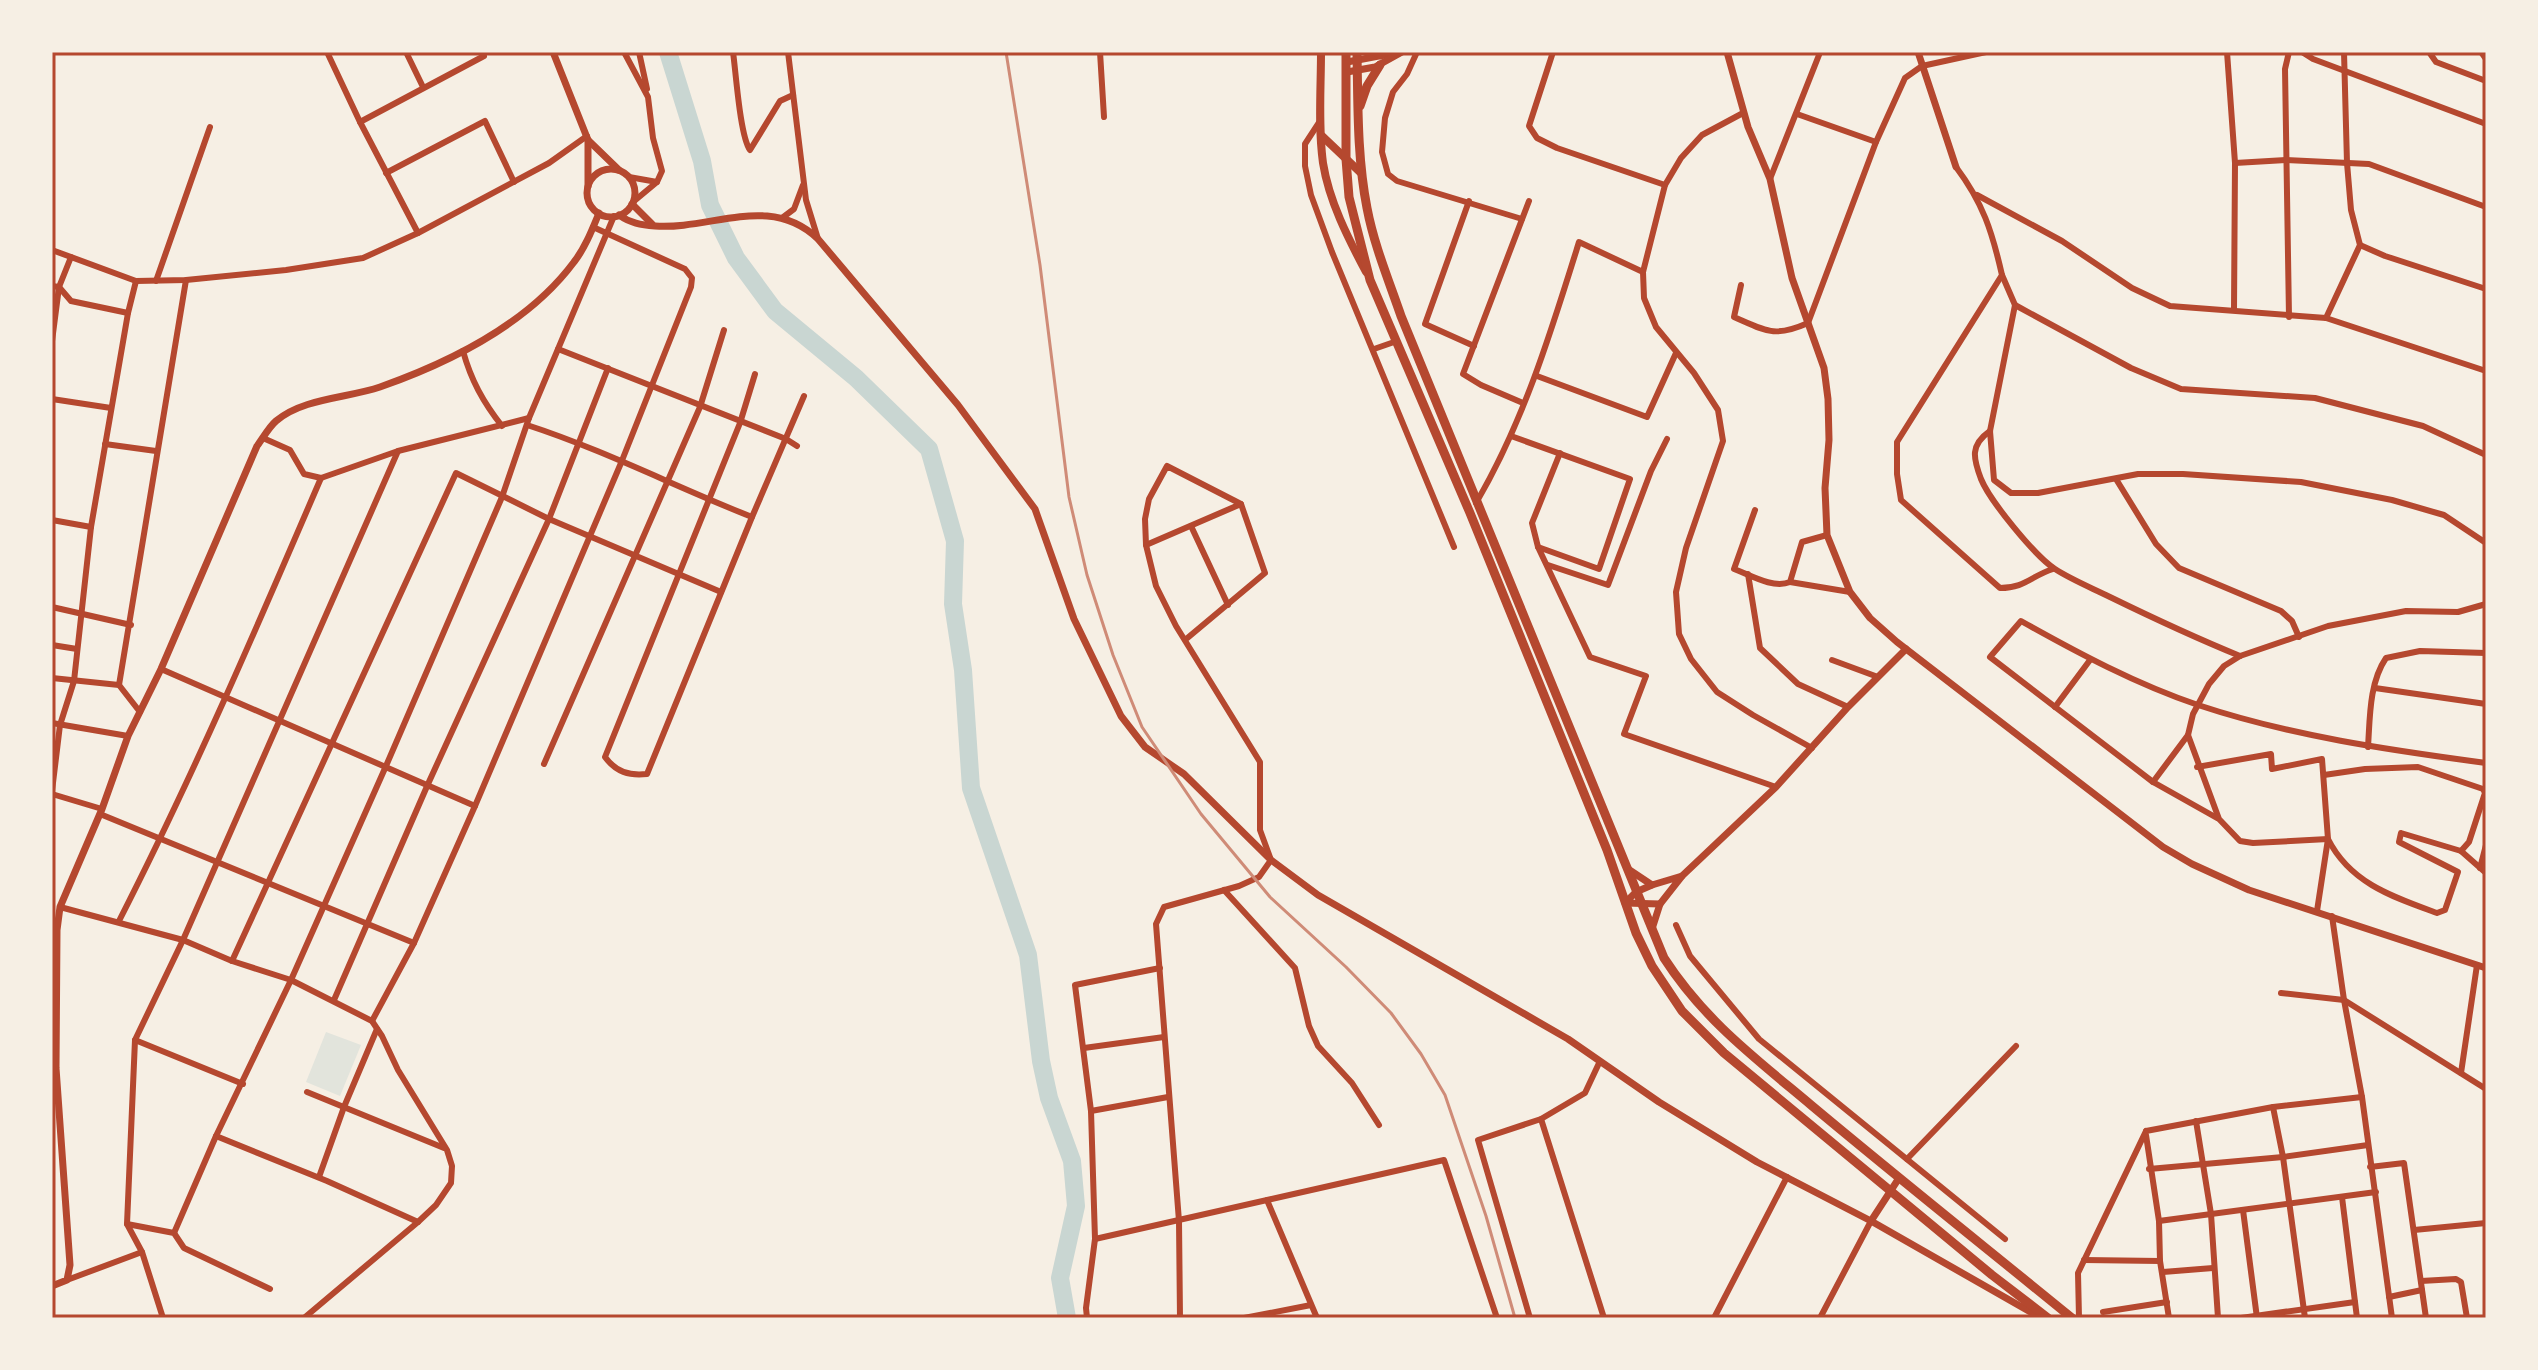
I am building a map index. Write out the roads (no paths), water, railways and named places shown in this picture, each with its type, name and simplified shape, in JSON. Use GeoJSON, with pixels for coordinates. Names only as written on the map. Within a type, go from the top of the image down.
{"type":"FeatureCollection","features":[{"type":"Feature","properties":{"kind":"main road"},"geometry":{"type":"LineString","coordinates":[[1321,52],[1323,163],[1329,188],[1470,513],[1607,850],[1636,933],[1652,966],[1682,1011],[1703,1033],[1891,1192],[2048,1318]]}},
{"type":"Feature","properties":{"kind":"main road"},"geometry":{"type":"LineString","coordinates":[[1357,113],[1379,57]]}},
{"type":"Feature","properties":{"kind":"main road"},"geometry":{"type":"LineString","coordinates":[[1352,61],[1361,173],[1370,225],[1401,316],[1664,958],[1684,990],[1717,1026],[2072,1318]]}},
{"type":"Feature","properties":{"kind":"main road"},"geometry":{"type":"LineString","coordinates":[[1352,61],[1346,159],[1353,218],[1370,280]]}},
{"type":"Feature","properties":{"kind":"main road"},"geometry":{"type":"LineString","coordinates":[[1322,136],[1361,173]]}},
{"type":"Feature","properties":{"kind":"main road"},"geometry":{"type":"LineString","coordinates":[[1461,494],[1473,488]]}},
{"type":"Feature","properties":{"kind":"street"},"geometry":{"type":"LineString","coordinates":[[327,52],[418,233]]}},
{"type":"Feature","properties":{"kind":"street"},"geometry":{"type":"LineString","coordinates":[[406,52],[423,87]]}},
{"type":"Feature","properties":{"kind":"street"},"geometry":{"type":"LineString","coordinates":[[360,122],[484,56],[482,52]]}},
{"type":"Feature","properties":{"kind":"street"},"geometry":{"type":"LineString","coordinates":[[553,52],[588,138],[629,177],[657,182]]}},
{"type":"Feature","properties":{"kind":"street"},"geometry":{"type":"LineString","coordinates":[[624,52],[648,97]]}},
{"type":"Feature","properties":{"kind":"street"},"geometry":{"type":"LineString","coordinates":[[174,1233],[386,766],[502,497],[528,422],[606,233],[616,216],[657,182],[661,175],[639,52]]}},
{"type":"Feature","properties":{"kind":"street"},"geometry":{"type":"LineString","coordinates":[[733,52],[747,148],[750,150],[780,101],[793,95]]}},
{"type":"Feature","properties":{"kind":"street"},"geometry":{"type":"LineString","coordinates":[[788,52],[804,182],[818,239]]}},
{"type":"Feature","properties":{"kind":"street"},"geometry":{"type":"LineString","coordinates":[[1100,52],[1104,117]]}},
{"type":"Feature","properties":{"kind":"street"},"geometry":{"type":"LineString","coordinates":[[1352,61],[1401,52]]}},
{"type":"Feature","properties":{"kind":"street"},"geometry":{"type":"LineString","coordinates":[[1417,52],[1407,74],[1393,92],[1385,118],[1382,152],[1388,174],[1397,181],[1522,219]]}},
{"type":"Feature","properties":{"kind":"street"},"geometry":{"type":"LineString","coordinates":[[1553,52],[1529,126],[1537,138],[1557,148],[1665,185]]}},
{"type":"Feature","properties":{"kind":"street"},"geometry":{"type":"LineString","coordinates":[[1727,52],[1743,113],[1770,179],[1792,278],[1824,368],[1829,440],[1825,488],[1827,535],[1850,592],[1870,618],[2163,847],[2192,864],[2249,890],[2486,968]]}},
{"type":"Feature","properties":{"kind":"street"},"geometry":{"type":"LineString","coordinates":[[1918,52],[1956,167],[1977,195],[1992,229],[2002,275],[2015,305],[1990,431],[1994,480],[2011,493],[2038,493],[2138,474],[2301,482],[2392,500],[2444,515],[2486,543]]}},
{"type":"Feature","properties":{"kind":"street"},"geometry":{"type":"LineString","coordinates":[[1741,285],[1734,317],[1772,333],[1793,330],[1808,323],[1876,142],[1905,78],[1922,66],[1986,52]]}},
{"type":"Feature","properties":{"kind":"street"},"geometry":{"type":"LineString","coordinates":[[2227,52],[2235,163],[2234,310]]}},
{"type":"Feature","properties":{"kind":"street"},"geometry":{"type":"LineString","coordinates":[[2289,52],[2285,69],[2289,317]]}},
{"type":"Feature","properties":{"kind":"street"},"geometry":{"type":"LineString","coordinates":[[2302,52],[2313,59],[2486,124]]}},
{"type":"Feature","properties":{"kind":"street"},"geometry":{"type":"LineString","coordinates":[[2326,318],[2360,245],[2351,210],[2347,163],[2344,52]]}},
{"type":"Feature","properties":{"kind":"street"},"geometry":{"type":"LineString","coordinates":[[2429,52],[2436,62],[2486,81]]}},
{"type":"Feature","properties":{"kind":"street"},"geometry":{"type":"LineString","coordinates":[[2481,52],[2486,59]]}},
{"type":"Feature","properties":{"kind":"street"},"geometry":{"type":"LineString","coordinates":[[1770,179],[1819,55]]}},
{"type":"Feature","properties":{"kind":"street"},"geometry":{"type":"LineString","coordinates":[[1743,113],[1702,135],[1681,158],[1665,185],[1643,272],[1644,298],[1656,327],[1694,373],[1718,410],[1723,441],[1686,548],[1676,592],[1679,634],[1691,659],[1717,692],[1812,748]]}},
{"type":"Feature","properties":{"kind":"street"},"geometry":{"type":"LineString","coordinates":[[1797,114],[1876,142]]}},
{"type":"Feature","properties":{"kind":"street"},"geometry":{"type":"LineString","coordinates":[[1322,118],[1308,135],[1305,144],[1305,166],[1311,195],[1454,547]]}},
{"type":"Feature","properties":{"kind":"street"},"geometry":{"type":"LineString","coordinates":[[386,173],[485,121],[514,182]]}},
{"type":"Feature","properties":{"kind":"street"},"geometry":{"type":"LineString","coordinates":[[156,281],[210,127]]}},
{"type":"Feature","properties":{"kind":"street"},"geometry":{"type":"LineString","coordinates":[[52,250],[136,281],[186,280],[305,269],[363,258],[514,182],[588,138]]}},
{"type":"Feature","properties":{"kind":"street"},"geometry":{"type":"LineString","coordinates":[[588,138],[588,199],[599,213],[636,224],[679,227],[751,214],[782,218],[806,227],[818,239],[958,405],[1035,509],[1074,619],[1121,716],[1145,747],[1184,774],[1271,860],[1318,895],[1373,929],[1568,1039],[1659,1102],[2041,1318]]}},
{"type":"Feature","properties":{"kind":"street"},"geometry":{"type":"LineString","coordinates":[[2235,163],[2286,160],[2369,164],[2486,207]]}},
{"type":"Feature","properties":{"kind":"street"},"geometry":{"type":"LineString","coordinates":[[588,187],[599,172],[619,170]]}},
{"type":"Feature","properties":{"kind":"street"},"geometry":{"type":"LineString","coordinates":[[629,177],[634,187],[632,203]]}},
{"type":"Feature","properties":{"kind":"street"},"geometry":{"type":"LineString","coordinates":[[782,218],[794,209],[804,182]]}},
{"type":"Feature","properties":{"kind":"street"},"geometry":{"type":"LineString","coordinates":[[1977,195],[2062,241],[2132,288],[2170,306],[2326,318],[2486,371]]}},
{"type":"Feature","properties":{"kind":"street"},"geometry":{"type":"LineString","coordinates":[[1469,201],[1425,324],[1474,346]]}},
{"type":"Feature","properties":{"kind":"street"},"geometry":{"type":"LineString","coordinates":[[1523,403],[1463,374],[1529,201]]}},
{"type":"Feature","properties":{"kind":"street"},"geometry":{"type":"LineString","coordinates":[[632,203],[654,226]]}},
{"type":"Feature","properties":{"kind":"street"},"geometry":{"type":"LineString","coordinates":[[67,1280],[70,1265],[56,1068],[57,930],[60,907],[101,812],[128,736],[161,669],[257,446],[274,422],[293,410],[379,387],[490,336],[553,286],[576,259],[599,213]]}},
{"type":"Feature","properties":{"kind":"street"},"geometry":{"type":"LineString","coordinates":[[372,1021],[414,943],[475,806],[621,463],[691,287],[692,278],[685,269],[593,227]]}},
{"type":"Feature","properties":{"kind":"street"},"geometry":{"type":"LineString","coordinates":[[1470,513],[1511,436],[1537,376],[1579,242],[1643,272]]}},
{"type":"Feature","properties":{"kind":"street"},"geometry":{"type":"LineString","coordinates":[[2360,245],[2486,289]]}},
{"type":"Feature","properties":{"kind":"street"},"geometry":{"type":"LineString","coordinates":[[52,341],[56,287],[71,257]]}},
{"type":"Feature","properties":{"kind":"street"},"geometry":{"type":"LineString","coordinates":[[2002,275],[1897,442],[1901,500],[2000,588],[2019,588],[2037,574],[2053,569]]}},
{"type":"Feature","properties":{"kind":"street"},"geometry":{"type":"LineString","coordinates":[[119,685],[186,280]]}},
{"type":"Feature","properties":{"kind":"street"},"geometry":{"type":"LineString","coordinates":[[136,281],[91,527],[74,681],[56,724],[52,793],[414,943]]}},
{"type":"Feature","properties":{"kind":"street"},"geometry":{"type":"LineString","coordinates":[[56,287],[71,301],[128,313]]}},
{"type":"Feature","properties":{"kind":"street"},"geometry":{"type":"LineString","coordinates":[[2015,305],[2131,368],[2181,389],[2315,398],[2423,426],[2486,455]]}},
{"type":"Feature","properties":{"kind":"street"},"geometry":{"type":"LineString","coordinates":[[544,764],[700,407],[724,330]]}},
{"type":"Feature","properties":{"kind":"street"},"geometry":{"type":"LineString","coordinates":[[1374,349],[1397,341]]}},
{"type":"Feature","properties":{"kind":"street"},"geometry":{"type":"LineString","coordinates":[[558,349],[797,446]]}},
{"type":"Feature","properties":{"kind":"street"},"geometry":{"type":"LineString","coordinates":[[463,351],[470,376],[486,406],[502,426]]}},
{"type":"Feature","properties":{"kind":"street"},"geometry":{"type":"LineString","coordinates":[[1537,376],[1647,417],[1676,353]]}},
{"type":"Feature","properties":{"kind":"street"},"geometry":{"type":"LineString","coordinates":[[334,1000],[549,519],[608,368]]}},
{"type":"Feature","properties":{"kind":"street"},"geometry":{"type":"LineString","coordinates":[[755,374],[740,423],[605,757],[614,769],[635,776],[647,774],[804,396]]}},
{"type":"Feature","properties":{"kind":"street"},"geometry":{"type":"LineString","coordinates":[[52,399],[111,408]]}},
{"type":"Feature","properties":{"kind":"street"},"geometry":{"type":"LineString","coordinates":[[263,438],[290,450],[304,474],[321,478],[398,451],[528,422],[752,517]]}},
{"type":"Feature","properties":{"kind":"street"},"geometry":{"type":"LineString","coordinates":[[1990,431],[1978,439],[1975,450],[1976,468],[1985,488],[2032,549],[2053,569],[2181,632],[2240,656]]}},
{"type":"Feature","properties":{"kind":"street"},"geometry":{"type":"LineString","coordinates":[[1511,436],[1630,479],[1599,569],[1538,547]]}},
{"type":"Feature","properties":{"kind":"street"},"geometry":{"type":"LineString","coordinates":[[1548,565],[1608,585],[1651,471],[1667,439]]}},
{"type":"Feature","properties":{"kind":"street"},"geometry":{"type":"LineString","coordinates":[[105,444],[156,451]]}},
{"type":"Feature","properties":{"kind":"street"},"geometry":{"type":"LineString","coordinates":[[163,1318],[142,1252],[127,1224],[135,1040],[218,862],[398,451]]}},
{"type":"Feature","properties":{"kind":"street"},"geometry":{"type":"LineString","coordinates":[[1560,453],[1532,523],[1538,547],[1590,657],[1646,676],[1624,734],[1776,787]]}},
{"type":"Feature","properties":{"kind":"street"},"geometry":{"type":"LineString","coordinates":[[1185,640],[1265,573],[1241,504],[1167,466],[1149,499],[1145,519],[1146,545],[1156,586],[1185,640],[1260,762],[1260,830],[1271,860]]}},
{"type":"Feature","properties":{"kind":"street"},"geometry":{"type":"LineString","coordinates":[[232,961],[456,473],[549,519],[721,592]]}},
{"type":"Feature","properties":{"kind":"street"},"geometry":{"type":"LineString","coordinates":[[119,921],[161,839],[226,697],[321,478]]}},
{"type":"Feature","properties":{"kind":"street"},"geometry":{"type":"LineString","coordinates":[[2116,479],[2156,544],[2179,568],[2281,611],[2292,621],[2299,637]]}},
{"type":"Feature","properties":{"kind":"street"},"geometry":{"type":"LineString","coordinates":[[1146,545],[1241,504]]}},
{"type":"Feature","properties":{"kind":"street"},"geometry":{"type":"LineString","coordinates":[[1755,510],[1734,569],[1782,585],[1790,582],[1850,592]]}},
{"type":"Feature","properties":{"kind":"street"},"geometry":{"type":"LineString","coordinates":[[52,520],[91,527]]}},
{"type":"Feature","properties":{"kind":"street"},"geometry":{"type":"LineString","coordinates":[[1191,526],[1228,605]]}},
{"type":"Feature","properties":{"kind":"street"},"geometry":{"type":"LineString","coordinates":[[1790,582],[1802,542],[1827,535]]}},
{"type":"Feature","properties":{"kind":"street"},"geometry":{"type":"LineString","coordinates":[[1748,574],[1760,648],[1798,684],[1848,707]]}},
{"type":"Feature","properties":{"kind":"street"},"geometry":{"type":"LineString","coordinates":[[2153,782],[2188,735],[2197,704],[2209,684],[2224,666],[2240,656],[2328,626],[2406,611],[2458,612],[2486,604]]}},
{"type":"Feature","properties":{"kind":"street"},"geometry":{"type":"LineString","coordinates":[[52,607],[131,625]]}},
{"type":"Feature","properties":{"kind":"street"},"geometry":{"type":"LineString","coordinates":[[2328,839],[2240,841],[2219,819],[2153,782],[1990,657],[2021,621],[2090,660],[2197,704],[2273,726],[2368,747],[2486,763]]}},
{"type":"Feature","properties":{"kind":"street"},"geometry":{"type":"LineString","coordinates":[[52,645],[77,649]]}},
{"type":"Feature","properties":{"kind":"street"},"geometry":{"type":"LineString","coordinates":[[1652,929],[1660,904],[1682,876],[1776,787],[1848,707],[1906,649]]}},
{"type":"Feature","properties":{"kind":"street"},"geometry":{"type":"LineString","coordinates":[[2368,747],[2375,688],[2386,658],[2420,651],[2486,653]]}},
{"type":"Feature","properties":{"kind":"street"},"geometry":{"type":"LineString","coordinates":[[1832,660],[1878,677]]}},
{"type":"Feature","properties":{"kind":"street"},"geometry":{"type":"LineString","coordinates":[[2055,707],[2090,660]]}},
{"type":"Feature","properties":{"kind":"street"},"geometry":{"type":"LineString","coordinates":[[161,669],[475,806]]}},
{"type":"Feature","properties":{"kind":"street"},"geometry":{"type":"LineString","coordinates":[[52,678],[119,685],[140,712]]}},
{"type":"Feature","properties":{"kind":"street"},"geometry":{"type":"LineString","coordinates":[[2375,688],[2486,704]]}},
{"type":"Feature","properties":{"kind":"street"},"geometry":{"type":"LineString","coordinates":[[56,724],[128,736]]}},
{"type":"Feature","properties":{"kind":"street"},"geometry":{"type":"LineString","coordinates":[[2188,735],[2197,767],[2219,819]]}},
{"type":"Feature","properties":{"kind":"street"},"geometry":{"type":"LineString","coordinates":[[2197,767],[2271,754],[2272,769],[2322,759],[2328,839],[2317,911]]}},
{"type":"Feature","properties":{"kind":"street"},"geometry":{"type":"LineString","coordinates":[[2324,775],[2365,769],[2418,767],[2483,789],[2485,793],[2469,842],[2461,851]]}},
{"type":"Feature","properties":{"kind":"street"},"geometry":{"type":"LineString","coordinates":[[2328,839],[2337,858],[2358,877],[2383,893],[2437,913],[2445,910],[2458,872],[2399,842],[2398,838],[2405,833],[2461,851],[2483,870]]}},
{"type":"Feature","properties":{"kind":"street"},"geometry":{"type":"LineString","coordinates":[[2483,870],[2486,845]]}},
{"type":"Feature","properties":{"kind":"street"},"geometry":{"type":"LineString","coordinates":[[1180,1318],[1179,1221],[1156,924],[1164,907],[1239,886],[1259,877],[1271,860]]}},
{"type":"Feature","properties":{"kind":"street"},"geometry":{"type":"LineString","coordinates":[[1627,868],[1652,885]]}},
{"type":"Feature","properties":{"kind":"street"},"geometry":{"type":"LineString","coordinates":[[1625,903],[1636,892],[1682,876]]}},
{"type":"Feature","properties":{"kind":"street"},"geometry":{"type":"LineString","coordinates":[[1224,890],[1295,968],[1309,1026],[1318,1046],[1352,1083],[1379,1125]]}},
{"type":"Feature","properties":{"kind":"street"},"geometry":{"type":"LineString","coordinates":[[1625,903],[1660,904]]}},
{"type":"Feature","properties":{"kind":"street"},"geometry":{"type":"LineString","coordinates":[[60,907],[183,940],[232,961],[291,980],[372,1021],[377,1029],[447,1150],[452,1166],[451,1183],[436,1205],[418,1222],[304,1318]]}},
{"type":"Feature","properties":{"kind":"street"},"geometry":{"type":"LineString","coordinates":[[2332,916],[2362,1097],[2392,1318]]}},
{"type":"Feature","properties":{"kind":"street"},"geometry":{"type":"LineString","coordinates":[[1676,925],[1690,956],[1759,1039],[2005,1239]]}},
{"type":"Feature","properties":{"kind":"street"},"geometry":{"type":"LineString","coordinates":[[2461,1073],[2477,965]]}},
{"type":"Feature","properties":{"kind":"street"},"geometry":{"type":"LineString","coordinates":[[1087,1318],[1095,1239],[1091,1111],[1075,985],[1160,968]]}},
{"type":"Feature","properties":{"kind":"street"},"geometry":{"type":"LineString","coordinates":[[2281,993],[2344,1000],[2486,1089]]}},
{"type":"Feature","properties":{"kind":"street"},"geometry":{"type":"LineString","coordinates":[[319,1177],[377,1029]]}},
{"type":"Feature","properties":{"kind":"street"},"geometry":{"type":"LineString","coordinates":[[1084,1048],[1164,1037]]}},
{"type":"Feature","properties":{"kind":"street"},"geometry":{"type":"LineString","coordinates":[[135,1040],[243,1084]]}},
{"type":"Feature","properties":{"kind":"street"},"geometry":{"type":"LineString","coordinates":[[1907,1159],[2016,1046]]}},
{"type":"Feature","properties":{"kind":"street"},"geometry":{"type":"LineString","coordinates":[[1530,1318],[1478,1140],[1541,1119],[1585,1093],[1600,1061]]}},
{"type":"Feature","properties":{"kind":"street"},"geometry":{"type":"LineString","coordinates":[[307,1092],[447,1150]]}},
{"type":"Feature","properties":{"kind":"street"},"geometry":{"type":"LineString","coordinates":[[1091,1111],[1168,1097]]}},
{"type":"Feature","properties":{"kind":"street"},"geometry":{"type":"LineString","coordinates":[[2146,1131],[2273,1107],[2362,1097]]}},
{"type":"Feature","properties":{"kind":"street"},"geometry":{"type":"LineString","coordinates":[[2273,1107],[2305,1318]]}},
{"type":"Feature","properties":{"kind":"street"},"geometry":{"type":"LineString","coordinates":[[1541,1119],[1604,1318]]}},
{"type":"Feature","properties":{"kind":"street"},"geometry":{"type":"LineString","coordinates":[[2196,1121],[2211,1214],[2218,1318]]}},
{"type":"Feature","properties":{"kind":"street"},"geometry":{"type":"LineString","coordinates":[[2146,1131],[2169,1318]]}},
{"type":"Feature","properties":{"kind":"street"},"geometry":{"type":"LineString","coordinates":[[2079,1318],[2078,1273],[2146,1131]]}},
{"type":"Feature","properties":{"kind":"street"},"geometry":{"type":"LineString","coordinates":[[216,1136],[319,1177],[418,1222]]}},
{"type":"Feature","properties":{"kind":"street"},"geometry":{"type":"LineString","coordinates":[[2149,1169],[2283,1157],[2368,1145]]}},
{"type":"Feature","properties":{"kind":"street"},"geometry":{"type":"LineString","coordinates":[[1095,1239],[1444,1160],[1497,1318]]}},
{"type":"Feature","properties":{"kind":"street"},"geometry":{"type":"LineString","coordinates":[[2370,1167],[2404,1163],[2426,1318]]}},
{"type":"Feature","properties":{"kind":"street"},"geometry":{"type":"LineString","coordinates":[[1714,1318],[1787,1177]]}},
{"type":"Feature","properties":{"kind":"street"},"geometry":{"type":"LineString","coordinates":[[1820,1318],[1871,1221],[1899,1178]]}},
{"type":"Feature","properties":{"kind":"street"},"geometry":{"type":"LineString","coordinates":[[2159,1221],[2376,1192]]}},
{"type":"Feature","properties":{"kind":"street"},"geometry":{"type":"LineString","coordinates":[[2342,1197],[2357,1318]]}},
{"type":"Feature","properties":{"kind":"street"},"geometry":{"type":"LineString","coordinates":[[1267,1200],[1317,1318]]}},
{"type":"Feature","properties":{"kind":"street"},"geometry":{"type":"LineString","coordinates":[[2243,1210],[2256,1317]]}},
{"type":"Feature","properties":{"kind":"street"},"geometry":{"type":"LineString","coordinates":[[2414,1230],[2486,1223]]}},
{"type":"Feature","properties":{"kind":"street"},"geometry":{"type":"LineString","coordinates":[[127,1224],[174,1233],[184,1248],[270,1289]]}},
{"type":"Feature","properties":{"kind":"street"},"geometry":{"type":"LineString","coordinates":[[1979,1242],[1991,1228]]}},
{"type":"Feature","properties":{"kind":"street"},"geometry":{"type":"LineString","coordinates":[[52,1286],[142,1252]]}},
{"type":"Feature","properties":{"kind":"street"},"geometry":{"type":"LineString","coordinates":[[2084,1260],[2160,1261]]}},
{"type":"Feature","properties":{"kind":"street"},"geometry":{"type":"LineString","coordinates":[[2163,1272],[2213,1268]]}},
{"type":"Feature","properties":{"kind":"street"},"geometry":{"type":"LineString","coordinates":[[2421,1281],[2456,1279],[2461,1282],[2467,1318]]}},
{"type":"Feature","properties":{"kind":"street"},"geometry":{"type":"LineString","coordinates":[[2389,1297],[2422,1290]]}},
{"type":"Feature","properties":{"kind":"street"},"geometry":{"type":"LineString","coordinates":[[2103,1312],[2167,1302]]}},
{"type":"Feature","properties":{"kind":"street"},"geometry":{"type":"LineString","coordinates":[[2241,1318],[2355,1302]]}},
{"type":"Feature","properties":{"kind":"street"},"geometry":{"type":"LineString","coordinates":[[1244,1318],[1311,1305]]}},
{"type":"Feature","properties":{"kind":"waterway"},"geometry":{"type":"LineString","coordinates":[[668,52],[702,161],[710,205],[736,258],[775,311],[856,378],[929,449],[955,541],[953,604],[963,670],[971,788],[1028,955],[1041,1061],[1049,1098],[1072,1161],[1076,1206],[1060,1278],[1067,1318]]}},
{"type":"Feature","properties":{"kind":"railway"},"geometry":{"type":"LineString","coordinates":[[1006,52],[1040,265],[1069,497],[1087,575],[1113,655],[1142,727],[1201,814],[1270,897],[1391,1013],[1421,1054],[1445,1095],[1486,1216],[1515,1318]]}}]}
